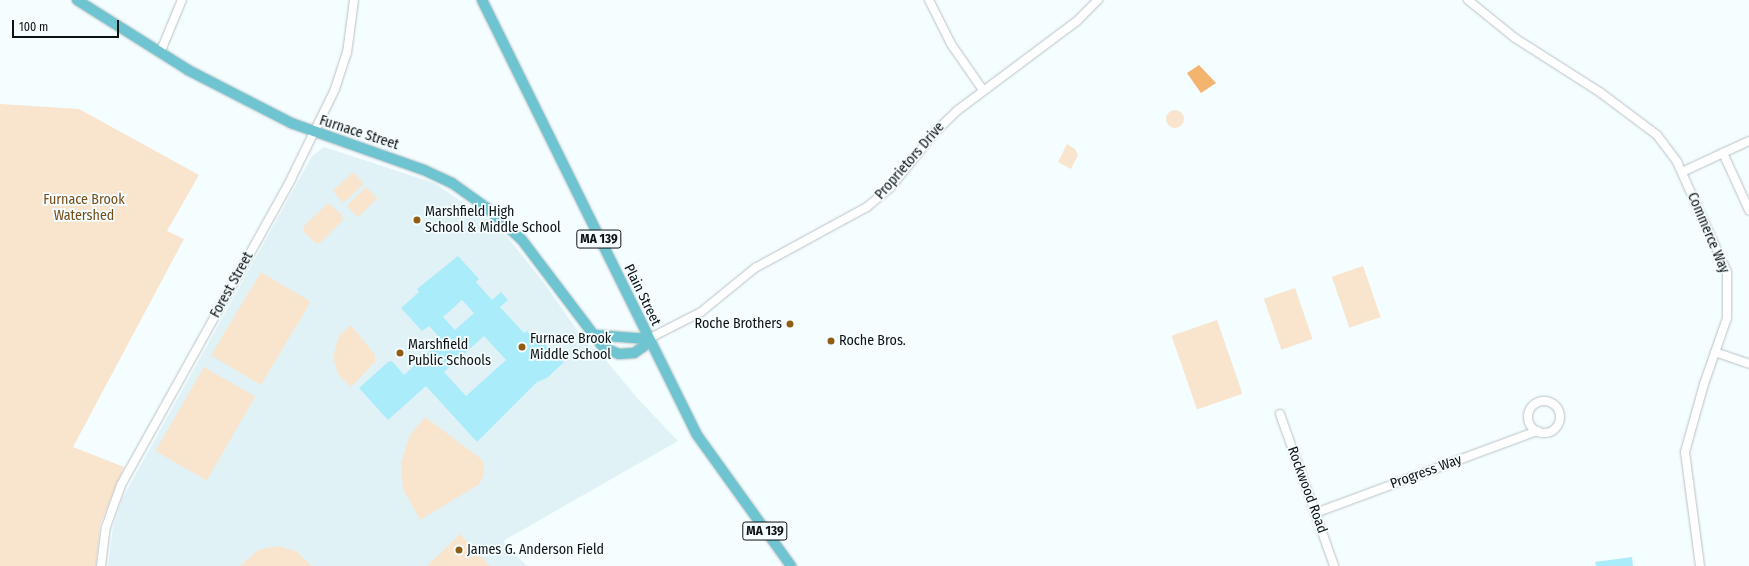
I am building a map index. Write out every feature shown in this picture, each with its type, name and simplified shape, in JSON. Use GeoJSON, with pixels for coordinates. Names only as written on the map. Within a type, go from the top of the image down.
{"type":"FeatureCollection","features":[{"type":"Feature","properties":{"kind":"main road","name":"Furnace Street"},"geometry":{"type":"LineString","coordinates":[[77,0],[160,53],[216,86],[314,134],[432,173],[471,195],[532,251],[603,347],[619,354],[640,350],[648,339]]}},
{"type":"Feature","properties":{"kind":"main road","name":"Plain Street"},"geometry":{"type":"LineString","coordinates":[[482,0],[648,339],[707,452],[791,566]]}},
{"type":"Feature","properties":{"kind":"main road"},"geometry":{"type":"LineString","coordinates":[[595,335],[648,339]]}},
{"type":"Feature","properties":{"kind":"street"},"geometry":{"type":"LineString","coordinates":[[160,53],[182,0]]}},
{"type":"Feature","properties":{"kind":"street","name":"Forest Street"},"geometry":{"type":"LineString","coordinates":[[101,566],[107,522],[124,479],[314,134],[342,72],[354,0]]}},
{"type":"Feature","properties":{"kind":"street"},"geometry":{"type":"LineString","coordinates":[[929,0],[951,44],[983,90]]}},
{"type":"Feature","properties":{"kind":"street","name":"Proprietors Drive"},"geometry":{"type":"LineString","coordinates":[[648,339],[701,312],[755,268],[867,207],[890,188],[946,120],[983,90],[1076,21],[1098,0]]}},
{"type":"Feature","properties":{"kind":"street","name":"Commerce Way"},"geometry":{"type":"LineString","coordinates":[[1468,0],[1537,54],[1635,116],[1657,136],[1682,172],[1727,272],[1727,318],[1715,352],[1685,452],[1700,566]]}},
{"type":"Feature","properties":{"kind":"street"},"geometry":{"type":"LineString","coordinates":[[1682,172],[1749,141]]}},
{"type":"Feature","properties":{"kind":"street"},"geometry":{"type":"LineString","coordinates":[[1723,153],[1749,210]]}},
{"type":"Feature","properties":{"kind":"street"},"geometry":{"type":"LineString","coordinates":[[1715,352],[1749,364]]}},
{"type":"Feature","properties":{"kind":"street","name":"Rockwood Road"},"geometry":{"type":"LineString","coordinates":[[1280,414],[1334,566]]}},
{"type":"Feature","properties":{"kind":"street","name":"Progress Way"},"geometry":{"type":"LineString","coordinates":[[1315,513],[1537,431]]}},
{"type":"Feature","properties":{"kind":"shaded area"},"geometry":{"type":"Polygon","coordinates":[[[1199,65],[1216,83],[1201,93],[1187,73],[1199,65]]]}},
{"type":"Feature","properties":{"kind":"shaded area","name":"Marshfield Public Schools"},"geometry":{"type":"Polygon","coordinates":[[[324,147],[434,183],[489,220],[509,239],[544,283],[584,340],[604,358],[638,399],[678,441],[503,541],[527,566],[108,566],[113,527],[122,499],[312,156],[324,147]]]}},
{"type":"Feature","properties":{"kind":"green space","name":"Furnace Brook Watershed"},"geometry":{"type":"Polygon","coordinates":[[[0,104],[79,109],[199,175],[167,231],[184,239],[73,447],[124,467],[100,525],[96,566],[0,566],[0,104]]]}},
{"type":"Feature","properties":{"kind":"green space"},"geometry":{"type":"Polygon","coordinates":[[[1175,110],[1181,113],[1184,119],[1181,125],[1175,128],[1169,125],[1166,119],[1169,113],[1175,110]]]}},
{"type":"Feature","properties":{"kind":"green space"},"geometry":{"type":"Polygon","coordinates":[[[1067,144],[1075,149],[1078,155],[1071,169],[1058,162],[1067,144]]]}},
{"type":"Feature","properties":{"kind":"green space"},"geometry":{"type":"Polygon","coordinates":[[[353,172],[364,184],[343,203],[333,191],[353,172]]]}},
{"type":"Feature","properties":{"kind":"green space"},"geometry":{"type":"Polygon","coordinates":[[[366,187],[377,198],[358,217],[347,206],[366,187]]]}},
{"type":"Feature","properties":{"kind":"green space"},"geometry":{"type":"Polygon","coordinates":[[[328,203],[342,215],[343,220],[320,243],[315,243],[304,232],[303,227],[328,203]]]}},
{"type":"Feature","properties":{"kind":"green space"},"geometry":{"type":"Polygon","coordinates":[[[1363,266],[1381,317],[1349,328],[1332,277],[1363,266]]]}},
{"type":"Feature","properties":{"kind":"green space"},"geometry":{"type":"Polygon","coordinates":[[[261,272],[311,302],[261,385],[211,355],[261,272]]]}},
{"type":"Feature","properties":{"kind":"green space"},"geometry":{"type":"Polygon","coordinates":[[[1295,288],[1313,339],[1281,350],[1264,299],[1295,288]]]}},
{"type":"Feature","properties":{"kind":"green space"},"geometry":{"type":"Polygon","coordinates":[[[1217,320],[1242,394],[1197,409],[1172,336],[1217,320]]]}},
{"type":"Feature","properties":{"kind":"green space"},"geometry":{"type":"Polygon","coordinates":[[[351,325],[375,355],[375,362],[351,387],[338,374],[333,357],[339,336],[351,325]]]}},
{"type":"Feature","properties":{"kind":"green space"},"geometry":{"type":"Polygon","coordinates":[[[204,367],[255,396],[207,481],[156,451],[204,367]]]}},
{"type":"Feature","properties":{"kind":"green space"},"geometry":{"type":"Polygon","coordinates":[[[425,417],[481,459],[484,465],[484,476],[478,485],[420,520],[403,489],[401,463],[410,435],[425,417]]]}},
{"type":"Feature","properties":{"kind":"green space","name":"James G. Anderson Field"},"geometry":{"type":"Polygon","coordinates":[[[460,534],[490,566],[427,566],[460,534]]]}},
{"type":"Feature","properties":{"kind":"green space"},"geometry":{"type":"Polygon","coordinates":[[[277,546],[296,551],[312,566],[240,566],[258,550],[277,546]]]}},
{"type":"Feature","properties":{"kind":"building","name":"Furnace Brook Middle School"},"geometry":{"type":"Polygon","coordinates":[[[458,256],[479,279],[476,282],[492,300],[501,292],[508,300],[500,307],[524,333],[527,331],[533,338],[538,333],[552,353],[564,362],[547,378],[537,382],[477,442],[426,386],[388,420],[359,388],[388,362],[392,361],[404,375],[442,340],[429,326],[422,331],[401,308],[419,292],[417,289],[458,256]],[[462,300],[443,317],[455,330],[474,313],[462,300]],[[484,336],[444,372],[466,396],[506,360],[484,336]]]}},
{"type":"Feature","properties":{"kind":"building"},"geometry":{"type":"Polygon","coordinates":[[[1632,557],[1633,566],[1596,566],[1595,562],[1632,557]]]}},
{"type":"Feature","properties":{"kind":"place","name":"Marshfield High School & Middle School"},"geometry":{"type":"Point","coordinates":[417,220]}},
{"type":"Feature","properties":{"kind":"place","name":"Roche Brothers"},"geometry":{"type":"Point","coordinates":[790,324]}},
{"type":"Feature","properties":{"kind":"place","name":"Roche Bros."},"geometry":{"type":"Point","coordinates":[831,341]}},
{"type":"Feature","properties":{"kind":"place","name":"Furnace Brook Middle School"},"geometry":{"type":"Point","coordinates":[522,347]}},
{"type":"Feature","properties":{"kind":"place","name":"Marshfield Public Schools"},"geometry":{"type":"Point","coordinates":[400,353]}},
{"type":"Feature","properties":{"kind":"place","name":"James G. Anderson Field"},"geometry":{"type":"Point","coordinates":[459,550]}}]}
